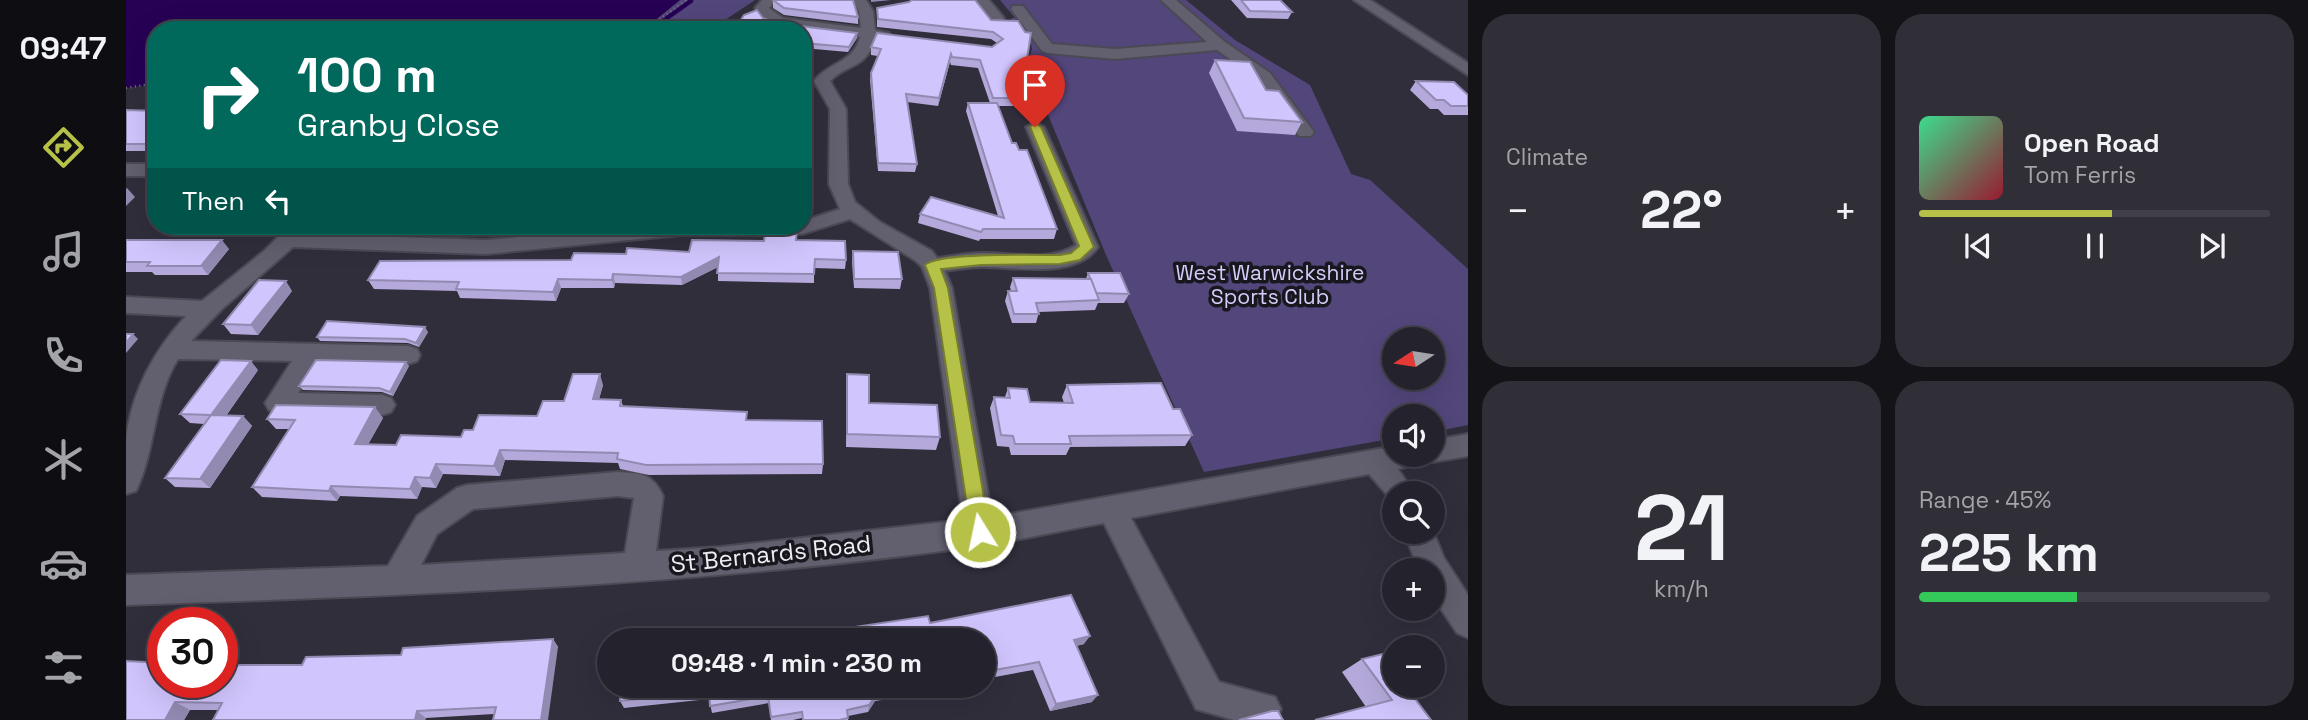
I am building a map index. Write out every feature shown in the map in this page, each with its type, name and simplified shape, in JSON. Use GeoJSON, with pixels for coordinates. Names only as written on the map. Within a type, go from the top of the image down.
{"type":"FeatureCollection","features":[{"type":"Feature","properties":{"kind":"street"},"geometry":{"type":"LineString","coordinates":[[769,0],[762,8],[769,17],[778,21]]}},
{"type":"Feature","properties":{"kind":"street"},"geometry":{"type":"LineString","coordinates":[[982,0],[997,18]]}},
{"type":"Feature","properties":{"kind":"street"},"geometry":{"type":"LineString","coordinates":[[1168,0],[1220,45],[1264,76],[1304,132]]}},
{"type":"Feature","properties":{"kind":"street"},"geometry":{"type":"LineString","coordinates":[[1361,0],[1468,70]]}},
{"type":"Feature","properties":{"kind":"street"},"geometry":{"type":"LineString","coordinates":[[869,6],[868,34],[862,54],[814,85],[832,96],[839,113],[838,182],[841,196],[852,210],[924,256],[932,265],[941,288],[980,532]]}},
{"type":"Feature","properties":{"kind":"street"},"geometry":{"type":"LineString","coordinates":[[1018,9],[1047,48],[1115,54],[1220,45]]}},
{"type":"Feature","properties":{"kind":"street"},"geometry":{"type":"LineString","coordinates":[[812,26],[896,37]]}},
{"type":"Feature","properties":{"kind":"street"},"geometry":{"type":"LineString","coordinates":[[932,265],[981,260],[1053,261],[1075,257],[1087,247],[1035,127]]}},
{"type":"Feature","properties":{"kind":"street"},"geometry":{"type":"LineString","coordinates":[[126,170],[147,170]]}},
{"type":"Feature","properties":{"kind":"street"},"geometry":{"type":"LineString","coordinates":[[812,225],[835,219],[852,210]]}},
{"type":"Feature","properties":{"kind":"street"},"geometry":{"type":"LineString","coordinates":[[126,482],[132,469],[150,389],[163,363],[207,309],[293,235]]}},
{"type":"Feature","properties":{"kind":"street"},"geometry":{"type":"LineString","coordinates":[[429,235],[486,247],[572,235]]}},
{"type":"Feature","properties":{"kind":"street"},"geometry":{"type":"LineString","coordinates":[[126,305],[207,309]]}},
{"type":"Feature","properties":{"kind":"street"},"geometry":{"type":"LineString","coordinates":[[173,350],[408,355]]}},
{"type":"Feature","properties":{"kind":"street"},"geometry":{"type":"LineString","coordinates":[[311,353],[278,403],[382,405]]}},
{"type":"Feature","properties":{"kind":"street"},"geometry":{"type":"LineString","coordinates":[[1445,449],[1468,444]]}},
{"type":"Feature","properties":{"kind":"street","name":"St Bernards Road"},"geometry":{"type":"LineString","coordinates":[[126,590],[396,581],[721,561],[980,532],[1382,460]]}},
{"type":"Feature","properties":{"kind":"street"},"geometry":{"type":"LineString","coordinates":[[1375,461],[1391,481]]}},
{"type":"Feature","properties":{"kind":"street"},"geometry":{"type":"LineString","coordinates":[[396,581],[427,525],[467,497],[618,484],[641,485],[649,496],[638,566]]}},
{"type":"Feature","properties":{"kind":"street"},"geometry":{"type":"LineString","coordinates":[[1111,508],[1208,697],[1263,709]]}},
{"type":"Feature","properties":{"kind":"street"},"geometry":{"type":"LineString","coordinates":[[1424,544],[1437,576],[1468,622]]}},
{"type":"Feature","properties":{"kind":"path"},"geometry":{"type":"LineString","coordinates":[[658,21],[687,0]]}},
{"type":"Feature","properties":{"kind":"path"},"geometry":{"type":"LineString","coordinates":[[126,88],[147,84]]}},
{"type":"Feature","properties":{"kind":"green space"},"geometry":{"type":"Polygon","coordinates":[[[680,0],[755,0],[724,21],[654,21],[680,0]]]}},
{"type":"Feature","properties":{"kind":"green space","name":"West Warwickshire Sports Club"},"geometry":{"type":"Polygon","coordinates":[[[1000,0],[1186,0],[1235,40],[1310,85],[1351,174],[1370,180],[1468,269],[1468,425],[1445,430],[1445,404],[1382,404],[1382,440],[1204,472],[1106,255],[1037,88],[1021,83],[1032,49],[1031,44],[1025,43],[1011,18],[1015,18],[1000,0]]]}},
{"type":"Feature","properties":{"kind":"shaded area"},"geometry":{"type":"Polygon","coordinates":[[[126,0],[680,0],[654,21],[147,21],[147,85],[126,88],[126,0]]]}},
{"type":"Feature","properties":{"kind":"building"},"geometry":{"type":"Polygon","coordinates":[[[773,0],[853,0],[858,17],[784,8],[773,0]]]}},
{"type":"Feature","properties":{"kind":"building"},"geometry":{"type":"Polygon","coordinates":[[[912,0],[975,0],[991,20],[1018,21],[1025,32],[1031,33],[1021,98],[993,98],[980,60],[952,57],[951,54],[939,98],[906,94],[917,164],[878,163],[871,73],[881,49],[871,47],[877,33],[992,47],[1003,39],[993,32],[878,19],[877,8],[912,0]]]}},
{"type":"Feature","properties":{"kind":"building"},"geometry":{"type":"Polygon","coordinates":[[[1241,0],[1280,0],[1292,12],[1250,11],[1241,0]]]}},
{"type":"Feature","properties":{"kind":"building"},"geometry":{"type":"Polygon","coordinates":[[[757,10],[763,18],[770,21],[740,21],[744,15],[757,10]]]}},
{"type":"Feature","properties":{"kind":"building"},"geometry":{"type":"Polygon","coordinates":[[[812,28],[857,33],[849,47],[812,44],[812,28]]]}},
{"type":"Feature","properties":{"kind":"building"},"geometry":{"type":"Polygon","coordinates":[[[1215,60],[1250,62],[1266,90],[1279,91],[1302,122],[1244,118],[1215,60]]]}},
{"type":"Feature","properties":{"kind":"building"},"geometry":{"type":"Polygon","coordinates":[[[1416,81],[1454,82],[1468,95],[1468,106],[1451,106],[1444,100],[1436,100],[1416,81]]]}},
{"type":"Feature","properties":{"kind":"building"},"geometry":{"type":"Polygon","coordinates":[[[968,103],[997,103],[1012,143],[1016,143],[1019,150],[1027,150],[1057,229],[983,229],[981,232],[920,214],[931,197],[1004,218],[968,103]]]}},
{"type":"Feature","properties":{"kind":"building"},"geometry":{"type":"Polygon","coordinates":[[[126,110],[147,111],[147,144],[126,144],[126,110]]]}},
{"type":"Feature","properties":{"kind":"building"},"geometry":{"type":"Polygon","coordinates":[[[765,235],[796,235],[796,240],[845,241],[846,260],[815,259],[814,274],[717,273],[719,257],[681,277],[613,274],[612,280],[558,279],[553,292],[456,289],[459,282],[368,280],[380,261],[571,260],[574,253],[626,254],[627,248],[689,252],[692,240],[764,241],[765,235]]]}},
{"type":"Feature","properties":{"kind":"building"},"geometry":{"type":"Polygon","coordinates":[[[126,240],[222,240],[201,266],[147,266],[150,262],[126,262],[126,240]]]}},
{"type":"Feature","properties":{"kind":"building"},"geometry":{"type":"Polygon","coordinates":[[[853,251],[898,252],[902,279],[854,279],[853,251]]]}},
{"type":"Feature","properties":{"kind":"building"},"geometry":{"type":"Polygon","coordinates":[[[1088,273],[1120,273],[1129,294],[1096,293],[1088,273]]]}},
{"type":"Feature","properties":{"kind":"building"},"geometry":{"type":"Polygon","coordinates":[[[1013,278],[1091,279],[1099,300],[1036,303],[1039,314],[1014,314],[1008,291],[1017,291],[1013,278]]]}},
{"type":"Feature","properties":{"kind":"building"},"geometry":{"type":"Polygon","coordinates":[[[259,280],[286,281],[251,325],[223,324],[259,280]]]}},
{"type":"Feature","properties":{"kind":"building"},"geometry":{"type":"Polygon","coordinates":[[[327,321],[425,327],[416,343],[405,339],[317,337],[327,321]]]}},
{"type":"Feature","properties":{"kind":"building"},"geometry":{"type":"Polygon","coordinates":[[[126,334],[133,334],[126,343],[126,334]]]}},
{"type":"Feature","properties":{"kind":"building"},"geometry":{"type":"Polygon","coordinates":[[[221,360],[251,361],[211,415],[180,414],[221,360]]]}},
{"type":"Feature","properties":{"kind":"building"},"geometry":{"type":"Polygon","coordinates":[[[316,360],[406,362],[390,392],[379,388],[299,386],[316,360]]]}},
{"type":"Feature","properties":{"kind":"building"},"geometry":{"type":"Polygon","coordinates":[[[573,374],[600,374],[593,399],[621,400],[620,406],[747,412],[746,420],[822,421],[823,464],[646,465],[617,459],[618,453],[500,450],[494,466],[436,464],[430,478],[415,477],[410,489],[331,486],[329,491],[252,487],[295,420],[267,419],[276,405],[375,407],[355,444],[396,445],[401,435],[461,437],[464,430],[473,430],[479,415],[537,416],[543,401],[564,401],[573,374]]]}},
{"type":"Feature","properties":{"kind":"building"},"geometry":{"type":"Polygon","coordinates":[[[847,374],[869,375],[869,403],[937,405],[940,437],[847,434],[847,374]]]}},
{"type":"Feature","properties":{"kind":"building"},"geometry":{"type":"Polygon","coordinates":[[[1161,383],[1173,409],[1180,409],[1192,435],[1069,436],[1071,444],[1015,444],[1013,436],[1001,435],[994,397],[1010,398],[1008,388],[1027,389],[1030,402],[1073,403],[1067,385],[1161,383]]]}},
{"type":"Feature","properties":{"kind":"building"},"geometry":{"type":"Polygon","coordinates":[[[211,415],[243,416],[200,479],[165,478],[211,415]]]}},
{"type":"Feature","properties":{"kind":"building"},"geometry":{"type":"Polygon","coordinates":[[[1071,595],[1090,636],[1074,640],[1098,695],[1056,704],[1039,662],[996,670],[996,628],[848,628],[928,616],[930,623],[1071,595]]]}},
{"type":"Feature","properties":{"kind":"building"},"geometry":{"type":"Polygon","coordinates":[[[553,639],[541,720],[493,720],[496,707],[417,711],[415,720],[213,720],[222,703],[175,702],[165,720],[126,720],[126,661],[147,662],[147,698],[238,698],[238,665],[302,665],[306,657],[401,655],[403,648],[553,639]]]}},
{"type":"Feature","properties":{"kind":"building"},"geometry":{"type":"Polygon","coordinates":[[[1382,654],[1382,686],[1362,659],[1382,654]]]}},
{"type":"Feature","properties":{"kind":"building"},"geometry":{"type":"Polygon","coordinates":[[[620,698],[650,698],[620,701],[620,698]]]}},
{"type":"Feature","properties":{"kind":"building"},"geometry":{"type":"Polygon","coordinates":[[[709,698],[756,698],[710,706],[709,698]]]}},
{"type":"Feature","properties":{"kind":"building"},"geometry":{"type":"Polygon","coordinates":[[[768,698],[874,698],[869,705],[847,710],[848,718],[839,720],[803,720],[802,712],[771,717],[768,698]]]}},
{"type":"Feature","properties":{"kind":"building"},"geometry":{"type":"Polygon","coordinates":[[[1391,698],[1414,698],[1431,720],[1315,720],[1392,700],[1391,698]]]}},
{"type":"Feature","properties":{"kind":"building"},"geometry":{"type":"Polygon","coordinates":[[[1278,711],[1283,720],[1239,720],[1278,711]]]}},
{"type":"Feature","properties":{"kind":"waterway"},"geometry":{"type":"LineString","coordinates":[[663,21],[691,1]]}},
{"type":"Feature","properties":{"kind":"route"},"geometry":{"type":"LineString","coordinates":[[980,532],[941,288],[932,265],[981,260],[1060,260],[1075,257],[1087,247],[1035,127]]}}]}
